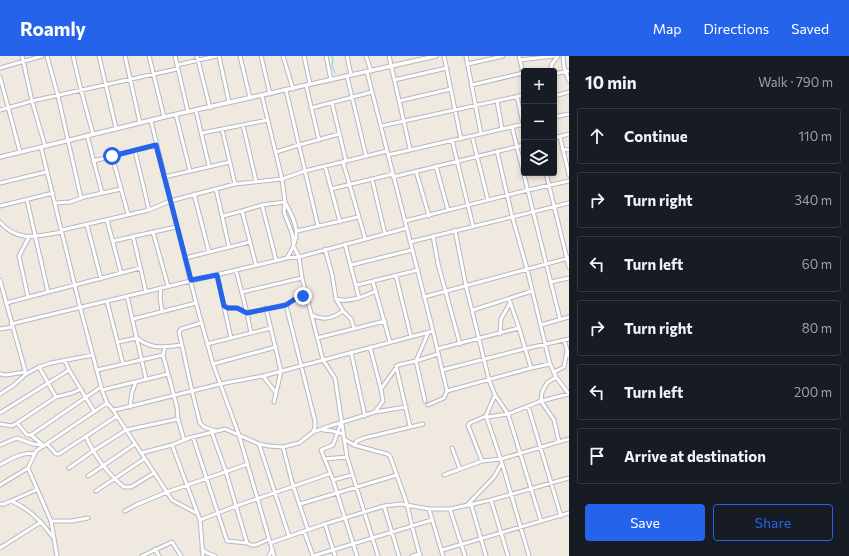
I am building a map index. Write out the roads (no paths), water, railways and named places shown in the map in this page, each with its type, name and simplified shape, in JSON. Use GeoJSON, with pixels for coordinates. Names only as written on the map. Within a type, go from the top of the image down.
{"type":"FeatureCollection","features":[{"type":"Feature","properties":{"kind":"street"},"geometry":{"type":"LineString","coordinates":[[22,56],[43,146],[46,172],[56,203],[80,307],[107,403],[174,502],[198,514]]}},
{"type":"Feature","properties":{"kind":"street"},"geometry":{"type":"LineString","coordinates":[[0,68],[23,60],[42,56]]}},
{"type":"Feature","properties":{"kind":"street"},"geometry":{"type":"LineString","coordinates":[[47,56],[58,96],[81,198]]}},
{"type":"Feature","properties":{"kind":"street"},"geometry":{"type":"LineString","coordinates":[[73,56],[93,134]]}},
{"type":"Feature","properties":{"kind":"street"},"geometry":{"type":"LineString","coordinates":[[99,56],[116,128]]}},
{"type":"Feature","properties":{"kind":"street"},"geometry":{"type":"LineString","coordinates":[[125,56],[140,123]]}},
{"type":"Feature","properties":{"kind":"street"},"geometry":{"type":"LineString","coordinates":[[149,56],[164,117]]}},
{"type":"Feature","properties":{"kind":"street"},"geometry":{"type":"LineString","coordinates":[[175,56],[188,112]]}},
{"type":"Feature","properties":{"kind":"street"},"geometry":{"type":"LineString","coordinates":[[197,56],[210,108]]}},
{"type":"Feature","properties":{"kind":"street"},"geometry":{"type":"LineString","coordinates":[[0,110],[105,84],[154,75],[198,60],[216,56]]}},
{"type":"Feature","properties":{"kind":"street"},"geometry":{"type":"LineString","coordinates":[[219,56],[229,102]]}},
{"type":"Feature","properties":{"kind":"street"},"geometry":{"type":"LineString","coordinates":[[240,56],[250,98]]}},
{"type":"Feature","properties":{"kind":"street"},"geometry":{"type":"LineString","coordinates":[[261,56],[270,94]]}},
{"type":"Feature","properties":{"kind":"street"},"geometry":{"type":"LineString","coordinates":[[283,56],[293,89]]}},
{"type":"Feature","properties":{"kind":"street"},"geometry":{"type":"LineString","coordinates":[[304,56],[311,108],[319,140]]}},
{"type":"Feature","properties":{"kind":"street"},"geometry":{"type":"LineString","coordinates":[[326,56],[332,80]]}},
{"type":"Feature","properties":{"kind":"street"},"geometry":{"type":"LineString","coordinates":[[347,56],[352,98],[366,156]]}},
{"type":"Feature","properties":{"kind":"street"},"geometry":{"type":"LineString","coordinates":[[366,56],[372,92],[418,270],[447,391],[444,398],[428,405]]}},
{"type":"Feature","properties":{"kind":"street"},"geometry":{"type":"LineString","coordinates":[[389,56],[410,149]]}},
{"type":"Feature","properties":{"kind":"street"},"geometry":{"type":"LineString","coordinates":[[410,56],[411,61]]}},
{"type":"Feature","properties":{"kind":"street"},"geometry":{"type":"LineString","coordinates":[[0,157],[116,128],[436,56]]}},
{"type":"Feature","properties":{"kind":"street"},"geometry":{"type":"LineString","coordinates":[[444,56],[461,138]]}},
{"type":"Feature","properties":{"kind":"street"},"geometry":{"type":"LineString","coordinates":[[466,56],[481,134]]}},
{"type":"Feature","properties":{"kind":"street"},"geometry":{"type":"LineString","coordinates":[[468,64],[503,56]]}},
{"type":"Feature","properties":{"kind":"street"},"geometry":{"type":"LineString","coordinates":[[519,56],[522,68]]}},
{"type":"Feature","properties":{"kind":"street"},"geometry":{"type":"LineString","coordinates":[[520,60],[554,56]]}},
{"type":"Feature","properties":{"kind":"street"},"geometry":{"type":"LineString","coordinates":[[551,68],[558,56]]}},
{"type":"Feature","properties":{"kind":"street"},"geometry":{"type":"LineString","coordinates":[[562,56],[569,81]]}},
{"type":"Feature","properties":{"kind":"street"},"geometry":{"type":"LineString","coordinates":[[394,80],[446,68]]}},
{"type":"Feature","properties":{"kind":"street"},"geometry":{"type":"LineString","coordinates":[[557,74],[567,72]]}},
{"type":"Feature","properties":{"kind":"street"},"geometry":{"type":"LineString","coordinates":[[472,85],[521,76]]}},
{"type":"Feature","properties":{"kind":"street"},"geometry":{"type":"LineString","coordinates":[[0,77],[20,152]]}},
{"type":"Feature","properties":{"kind":"street"},"geometry":{"type":"LineString","coordinates":[[399,100],[451,89]]}},
{"type":"Feature","properties":{"kind":"street"},"geometry":{"type":"LineString","coordinates":[[286,90],[318,226]]}},
{"type":"Feature","properties":{"kind":"street"},"geometry":{"type":"LineString","coordinates":[[311,108],[372,92]]}},
{"type":"Feature","properties":{"kind":"street"},"geometry":{"type":"LineString","coordinates":[[557,95],[569,92]]}},
{"type":"Feature","properties":{"kind":"street"},"geometry":{"type":"LineString","coordinates":[[381,126],[521,95]]}},
{"type":"Feature","properties":{"kind":"street"},"geometry":{"type":"LineString","coordinates":[[262,96],[282,179],[285,202],[284,212],[292,233],[294,246],[299,257],[302,278],[323,360],[335,378],[347,457],[378,556]]}},
{"type":"Feature","properties":{"kind":"street"},"geometry":{"type":"LineString","coordinates":[[517,96],[521,112]]}},
{"type":"Feature","properties":{"kind":"street"},"geometry":{"type":"LineString","coordinates":[[496,101],[502,129]]}},
{"type":"Feature","properties":{"kind":"street"},"geometry":{"type":"LineString","coordinates":[[332,103],[349,184],[365,238]]}},
{"type":"Feature","properties":{"kind":"street"},"geometry":{"type":"LineString","coordinates":[[196,111],[209,166]]}},
{"type":"Feature","properties":{"kind":"street"},"geometry":{"type":"LineString","coordinates":[[557,116],[569,114]]}},
{"type":"Feature","properties":{"kind":"street"},"geometry":{"type":"LineString","coordinates":[[176,115],[190,171]]}},
{"type":"Feature","properties":{"kind":"street"},"geometry":{"type":"LineString","coordinates":[[202,133],[268,120]]}},
{"type":"Feature","properties":{"kind":"street"},"geometry":{"type":"LineString","coordinates":[[150,121],[201,323],[213,364],[239,435],[274,556]]}},
{"type":"Feature","properties":{"kind":"street"},"geometry":{"type":"LineString","coordinates":[[243,125],[256,181]]}},
{"type":"Feature","properties":{"kind":"street"},"geometry":{"type":"LineString","coordinates":[[0,222],[10,232],[16,235],[36,237],[149,210],[170,200],[235,184],[282,179],[305,171],[366,156],[410,149],[521,125]]}},
{"type":"Feature","properties":{"kind":"street"},"geometry":{"type":"LineString","coordinates":[[512,127],[560,319]]}},
{"type":"Feature","properties":{"kind":"street"},"geometry":{"type":"LineString","coordinates":[[222,130],[235,184]]}},
{"type":"Feature","properties":{"kind":"street"},"geometry":{"type":"LineString","coordinates":[[276,152],[339,134]]}},
{"type":"Feature","properties":{"kind":"street"},"geometry":{"type":"LineString","coordinates":[[557,138],[569,134]]}},
{"type":"Feature","properties":{"kind":"street"},"geometry":{"type":"LineString","coordinates":[[87,135],[102,193]]}},
{"type":"Feature","properties":{"kind":"street"},"geometry":{"type":"LineString","coordinates":[[472,136],[488,200]]}},
{"type":"Feature","properties":{"kind":"street"},"geometry":{"type":"LineString","coordinates":[[560,137],[569,175]]}},
{"type":"Feature","properties":{"kind":"street"},"geometry":{"type":"LineString","coordinates":[[452,140],[473,226]]}},
{"type":"Feature","properties":{"kind":"street"},"geometry":{"type":"LineString","coordinates":[[93,161],[156,145]]}},
{"type":"Feature","properties":{"kind":"street"},"geometry":{"type":"LineString","coordinates":[[331,189],[372,179],[416,171],[521,145]]}},
{"type":"Feature","properties":{"kind":"street"},"geometry":{"type":"LineString","coordinates":[[562,149],[569,150]]}},
{"type":"Feature","properties":{"kind":"street"},"geometry":{"type":"LineString","coordinates":[[135,150],[149,210]]}},
{"type":"Feature","properties":{"kind":"street"},"geometry":{"type":"LineString","coordinates":[[482,461],[468,426],[470,423],[486,417],[508,414],[542,401],[569,394],[556,377],[550,364],[527,269],[512,216],[498,152]]}},
{"type":"Feature","properties":{"kind":"street"},"geometry":{"type":"LineString","coordinates":[[112,156],[128,214]]}},
{"type":"Feature","properties":{"kind":"street"},"geometry":{"type":"LineString","coordinates":[[164,177],[230,162]]}},
{"type":"Feature","properties":{"kind":"street"},"geometry":{"type":"LineString","coordinates":[[325,166],[340,222]]}},
{"type":"Feature","properties":{"kind":"street"},"geometry":{"type":"LineString","coordinates":[[436,166],[448,210]]}},
{"type":"Feature","properties":{"kind":"street"},"geometry":{"type":"LineString","coordinates":[[416,171],[428,216]]}},
{"type":"Feature","properties":{"kind":"street"},"geometry":{"type":"LineString","coordinates":[[0,183],[46,172]]}},
{"type":"Feature","properties":{"kind":"street"},"geometry":{"type":"LineString","coordinates":[[547,176],[569,267]]}},
{"type":"Feature","properties":{"kind":"street"},"geometry":{"type":"LineString","coordinates":[[372,179],[385,234]]}},
{"type":"Feature","properties":{"kind":"street"},"geometry":{"type":"LineString","coordinates":[[405,221],[569,181]]}},
{"type":"Feature","properties":{"kind":"street"},"geometry":{"type":"LineString","coordinates":[[56,203],[70,202],[121,189]]}},
{"type":"Feature","properties":{"kind":"street"},"geometry":{"type":"LineString","coordinates":[[216,189],[229,247]]}},
{"type":"Feature","properties":{"kind":"street"},"geometry":{"type":"LineString","coordinates":[[0,206],[53,193]]}},
{"type":"Feature","properties":{"kind":"street"},"geometry":{"type":"LineString","coordinates":[[194,194],[209,252]]}},
{"type":"Feature","properties":{"kind":"street"},"geometry":{"type":"LineString","coordinates":[[27,200],[48,292]]}},
{"type":"Feature","properties":{"kind":"street"},"geometry":{"type":"LineString","coordinates":[[223,216],[262,205],[285,202]]}},
{"type":"Feature","properties":{"kind":"street"},"geometry":{"type":"LineString","coordinates":[[285,202],[293,218],[297,231],[294,246],[287,258]]}},
{"type":"Feature","properties":{"kind":"street"},"geometry":{"type":"LineString","coordinates":[[410,242],[569,203]]}},
{"type":"Feature","properties":{"kind":"street"},"geometry":{"type":"LineString","coordinates":[[262,205],[276,260]]}},
{"type":"Feature","properties":{"kind":"street"},"geometry":{"type":"LineString","coordinates":[[242,211],[256,265]]}},
{"type":"Feature","properties":{"kind":"street"},"geometry":{"type":"LineString","coordinates":[[297,231],[358,217]]}},
{"type":"Feature","properties":{"kind":"street"},"geometry":{"type":"LineString","coordinates":[[107,220],[121,273]]}},
{"type":"Feature","properties":{"kind":"street"},"geometry":{"type":"LineString","coordinates":[[87,225],[101,279]]}},
{"type":"Feature","properties":{"kind":"street"},"geometry":{"type":"LineString","coordinates":[[113,241],[176,227]]}},
{"type":"Feature","properties":{"kind":"street"},"geometry":{"type":"LineString","coordinates":[[0,329],[80,307],[191,280],[276,260],[299,257],[365,238],[407,228]]}},
{"type":"Feature","properties":{"kind":"street"},"geometry":{"type":"LineString","coordinates":[[455,230],[466,286],[489,380],[495,395],[508,414],[541,521]]}},
{"type":"Feature","properties":{"kind":"street"},"geometry":{"type":"LineString","coordinates":[[153,232],[168,286]]}},
{"type":"Feature","properties":{"kind":"street"},"geometry":{"type":"LineString","coordinates":[[28,296],[19,256],[29,236]]}},
{"type":"Feature","properties":{"kind":"street"},"geometry":{"type":"LineString","coordinates":[[133,236],[146,292]]}},
{"type":"Feature","properties":{"kind":"street"},"geometry":{"type":"LineString","coordinates":[[433,236],[438,264],[460,344]]}},
{"type":"Feature","properties":{"kind":"street"},"geometry":{"type":"LineString","coordinates":[[185,258],[250,242]]}},
{"type":"Feature","properties":{"kind":"street"},"geometry":{"type":"LineString","coordinates":[[345,244],[357,285],[359,298]]}},
{"type":"Feature","properties":{"kind":"street"},"geometry":{"type":"LineString","coordinates":[[325,249],[332,274],[336,299],[343,311],[351,319],[354,328]]}},
{"type":"Feature","properties":{"kind":"street"},"geometry":{"type":"LineString","coordinates":[[351,265],[412,250]]}},
{"type":"Feature","properties":{"kind":"street"},"geometry":{"type":"LineString","coordinates":[[424,297],[568,258]]}},
{"type":"Feature","properties":{"kind":"street"},"geometry":{"type":"LineString","coordinates":[[6,303],[28,296],[75,286],[140,268]]}},
{"type":"Feature","properties":{"kind":"street"},"geometry":{"type":"LineString","coordinates":[[236,270],[251,333]]}},
{"type":"Feature","properties":{"kind":"street"},"geometry":{"type":"LineString","coordinates":[[357,285],[418,270]]}},
{"type":"Feature","properties":{"kind":"street"},"geometry":{"type":"LineString","coordinates":[[217,275],[231,338]]}},
{"type":"Feature","properties":{"kind":"street"},"geometry":{"type":"LineString","coordinates":[[396,276],[411,337]]}},
{"type":"Feature","properties":{"kind":"street"},"geometry":{"type":"LineString","coordinates":[[242,292],[302,278]]}},
{"type":"Feature","properties":{"kind":"street"},"geometry":{"type":"LineString","coordinates":[[551,282],[569,278]]}},
{"type":"Feature","properties":{"kind":"street"},"geometry":{"type":"LineString","coordinates":[[0,280],[25,373]]}},
{"type":"Feature","properties":{"kind":"street"},"geometry":{"type":"LineString","coordinates":[[373,282],[390,342]]}},
{"type":"Feature","properties":{"kind":"street"},"geometry":{"type":"LineString","coordinates":[[161,288],[160,298],[162,311]]}},
{"type":"Feature","properties":{"kind":"street"},"geometry":{"type":"LineString","coordinates":[[153,290],[160,298]]}},
{"type":"Feature","properties":{"kind":"street"},"geometry":{"type":"LineString","coordinates":[[336,299],[344,301],[359,298],[376,291]]}},
{"type":"Feature","properties":{"kind":"street"},"geometry":{"type":"LineString","coordinates":[[473,310],[532,291]]}},
{"type":"Feature","properties":{"kind":"street"},"geometry":{"type":"LineString","coordinates":[[127,296],[146,379]]}},
{"type":"Feature","properties":{"kind":"street"},"geometry":{"type":"LineString","coordinates":[[224,306],[228,308],[237,308],[247,313],[286,305],[295,299],[307,296]]}},
{"type":"Feature","properties":{"kind":"street"},"geometry":{"type":"LineString","coordinates":[[509,299],[530,368]]}},
{"type":"Feature","properties":{"kind":"street"},"geometry":{"type":"LineString","coordinates":[[107,301],[123,364]]}},
{"type":"Feature","properties":{"kind":"street"},"geometry":{"type":"LineString","coordinates":[[133,320],[196,303]]}},
{"type":"Feature","properties":{"kind":"street"},"geometry":{"type":"LineString","coordinates":[[500,334],[501,319],[510,303]]}},
{"type":"Feature","properties":{"kind":"street"},"geometry":{"type":"LineString","coordinates":[[286,305],[315,424],[313,432]]}},
{"type":"Feature","properties":{"kind":"street"},"geometry":{"type":"LineString","coordinates":[[266,308],[281,371],[274,402]]}},
{"type":"Feature","properties":{"kind":"street"},"geometry":{"type":"LineString","coordinates":[[312,315],[318,318],[329,318],[343,311]]}},
{"type":"Feature","properties":{"kind":"street"},"geometry":{"type":"LineString","coordinates":[[541,325],[560,319],[569,318]]}},
{"type":"Feature","properties":{"kind":"street"},"geometry":{"type":"LineString","coordinates":[[317,338],[385,320]]}},
{"type":"Feature","properties":{"kind":"street"},"geometry":{"type":"LineString","coordinates":[[201,323],[180,330],[181,345],[202,425],[214,432],[247,543]]}},
{"type":"Feature","properties":{"kind":"street"},"geometry":{"type":"LineString","coordinates":[[207,344],[271,328]]}},
{"type":"Feature","properties":{"kind":"street"},"geometry":{"type":"LineString","coordinates":[[437,349],[519,328]]}},
{"type":"Feature","properties":{"kind":"street"},"geometry":{"type":"LineString","coordinates":[[113,410],[220,384],[263,376],[433,331]]}},
{"type":"Feature","properties":{"kind":"street"},"geometry":{"type":"LineString","coordinates":[[425,401],[416,361],[428,333]]}},
{"type":"Feature","properties":{"kind":"street"},"geometry":{"type":"LineString","coordinates":[[118,342],[137,338],[152,347],[181,345]]}},
{"type":"Feature","properties":{"kind":"street"},"geometry":{"type":"LineString","coordinates":[[442,370],[569,338]]}},
{"type":"Feature","properties":{"kind":"street"},"geometry":{"type":"LineString","coordinates":[[564,340],[569,356]]}},
{"type":"Feature","properties":{"kind":"street"},"geometry":{"type":"LineString","coordinates":[[165,347],[163,355],[178,410],[178,419],[184,440]]}},
{"type":"Feature","properties":{"kind":"street"},"geometry":{"type":"LineString","coordinates":[[213,364],[276,347]]}},
{"type":"Feature","properties":{"kind":"street"},"geometry":{"type":"LineString","coordinates":[[370,347],[382,389],[383,401],[375,412]]}},
{"type":"Feature","properties":{"kind":"street"},"geometry":{"type":"LineString","coordinates":[[554,372],[566,365],[568,351]]}},
{"type":"Feature","properties":{"kind":"street"},"geometry":{"type":"LineString","coordinates":[[351,352],[365,416]]}},
{"type":"Feature","properties":{"kind":"street"},"geometry":{"type":"LineString","coordinates":[[382,389],[396,366],[438,354]]}},
{"type":"Feature","properties":{"kind":"street"},"geometry":{"type":"LineString","coordinates":[[0,374],[6,375],[25,373],[39,367],[93,355]]}},
{"type":"Feature","properties":{"kind":"street"},"geometry":{"type":"LineString","coordinates":[[97,370],[163,355]]}},
{"type":"Feature","properties":{"kind":"street"},"geometry":{"type":"LineString","coordinates":[[65,361],[94,411]]}},
{"type":"Feature","properties":{"kind":"street"},"geometry":{"type":"LineString","coordinates":[[447,391],[530,368],[550,364]]}},
{"type":"Feature","properties":{"kind":"street"},"geometry":{"type":"LineString","coordinates":[[396,366],[410,426]]}},
{"type":"Feature","properties":{"kind":"street"},"geometry":{"type":"LineString","coordinates":[[39,367],[56,397]]}},
{"type":"Feature","properties":{"kind":"street"},"geometry":{"type":"LineString","coordinates":[[0,413],[69,370]]}},
{"type":"Feature","properties":{"kind":"street"},"geometry":{"type":"LineString","coordinates":[[0,394],[14,386],[25,373]]}},
{"type":"Feature","properties":{"kind":"street"},"geometry":{"type":"LineString","coordinates":[[32,435],[86,397],[102,388],[168,374]]}},
{"type":"Feature","properties":{"kind":"street"},"geometry":{"type":"LineString","coordinates":[[263,376],[276,393]]}},
{"type":"Feature","properties":{"kind":"street"},"geometry":{"type":"LineString","coordinates":[[556,377],[546,383],[542,392],[542,401],[554,420],[560,442]]}},
{"type":"Feature","properties":{"kind":"street"},"geometry":{"type":"LineString","coordinates":[[130,407],[132,392],[136,382]]}},
{"type":"Feature","properties":{"kind":"street"},"geometry":{"type":"LineString","coordinates":[[0,424],[12,426],[56,397],[81,389]]}},
{"type":"Feature","properties":{"kind":"street"},"geometry":{"type":"LineString","coordinates":[[495,395],[486,417],[502,461],[528,556]]}},
{"type":"Feature","properties":{"kind":"street"},"geometry":{"type":"LineString","coordinates":[[0,485],[28,468],[34,454],[44,445],[107,403]]}},
{"type":"Feature","properties":{"kind":"street"},"geometry":{"type":"LineString","coordinates":[[528,406],[561,516]]}},
{"type":"Feature","properties":{"kind":"street"},"geometry":{"type":"LineString","coordinates":[[141,453],[225,430],[259,444],[284,447],[299,443],[313,432],[375,412],[406,407]]}},
{"type":"Feature","properties":{"kind":"street"},"geometry":{"type":"LineString","coordinates":[[17,423],[27,435],[32,435],[57,454],[117,416]]}},
{"type":"Feature","properties":{"kind":"street"},"geometry":{"type":"LineString","coordinates":[[69,468],[126,430],[178,419]]}},
{"type":"Feature","properties":{"kind":"street"},"geometry":{"type":"LineString","coordinates":[[341,423],[333,445],[321,450],[329,474],[333,480],[357,556]]}},
{"type":"Feature","properties":{"kind":"street"},"geometry":{"type":"LineString","coordinates":[[354,445],[359,440],[410,426],[423,424]]}},
{"type":"Feature","properties":{"kind":"street"},"geometry":{"type":"LineString","coordinates":[[321,430],[343,434]]}},
{"type":"Feature","properties":{"kind":"street"},"geometry":{"type":"LineString","coordinates":[[86,437],[93,451],[103,465],[114,479],[124,487],[132,487],[154,474]]}},
{"type":"Feature","properties":{"kind":"street"},"geometry":{"type":"LineString","coordinates":[[0,445],[17,438],[33,444],[44,445]]}},
{"type":"Feature","properties":{"kind":"street"},"geometry":{"type":"LineString","coordinates":[[193,438],[227,541],[256,545],[269,539]]}},
{"type":"Feature","properties":{"kind":"street"},"geometry":{"type":"LineString","coordinates":[[344,439],[354,445],[390,456],[407,504],[420,555],[412,556]]}},
{"type":"Feature","properties":{"kind":"street"},"geometry":{"type":"LineString","coordinates":[[444,475],[482,461],[502,461],[569,439]]}},
{"type":"Feature","properties":{"kind":"street"},"geometry":{"type":"LineString","coordinates":[[88,476],[135,444]]}},
{"type":"Feature","properties":{"kind":"street"},"geometry":{"type":"LineString","coordinates":[[259,444],[276,492],[289,536]]}},
{"type":"Feature","properties":{"kind":"street"},"geometry":{"type":"LineString","coordinates":[[172,445],[200,520],[203,556]]}},
{"type":"Feature","properties":{"kind":"street"},"geometry":{"type":"LineString","coordinates":[[284,447],[293,486],[308,530]]}},
{"type":"Feature","properties":{"kind":"street"},"geometry":{"type":"LineString","coordinates":[[452,448],[460,469]]}},
{"type":"Feature","properties":{"kind":"street"},"geometry":{"type":"LineString","coordinates":[[0,465],[27,453],[34,454]]}},
{"type":"Feature","properties":{"kind":"street"},"geometry":{"type":"LineString","coordinates":[[324,459],[347,457]]}},
{"type":"Feature","properties":{"kind":"street"},"geometry":{"type":"LineString","coordinates":[[96,490],[144,459]]}},
{"type":"Feature","properties":{"kind":"street"},"geometry":{"type":"LineString","coordinates":[[467,505],[494,477],[502,461]]}},
{"type":"Feature","properties":{"kind":"street"},"geometry":{"type":"LineString","coordinates":[[126,511],[136,504],[167,492],[248,464]]}},
{"type":"Feature","properties":{"kind":"street"},"geometry":{"type":"LineString","coordinates":[[28,468],[36,490],[51,521],[57,556]]}},
{"type":"Feature","properties":{"kind":"street"},"geometry":{"type":"LineString","coordinates":[[200,520],[329,474]]}},
{"type":"Feature","properties":{"kind":"street"},"geometry":{"type":"LineString","coordinates":[[333,480],[352,475]]}},
{"type":"Feature","properties":{"kind":"street"},"geometry":{"type":"LineString","coordinates":[[300,504],[397,475]]}},
{"type":"Feature","properties":{"kind":"street"},"geometry":{"type":"LineString","coordinates":[[270,543],[384,506],[407,504],[429,509],[450,509],[491,500],[569,478]]}},
{"type":"Feature","properties":{"kind":"street"},"geometry":{"type":"LineString","coordinates":[[0,508],[2,504],[36,490]]}},
{"type":"Feature","properties":{"kind":"street"},"geometry":{"type":"LineString","coordinates":[[491,500],[508,556]]}},
{"type":"Feature","properties":{"kind":"street"},"geometry":{"type":"LineString","coordinates":[[11,501],[19,505],[41,522],[53,538]]}},
{"type":"Feature","properties":{"kind":"street"},"geometry":{"type":"LineString","coordinates":[[471,504],[486,556]]}},
{"type":"Feature","properties":{"kind":"street"},"geometry":{"type":"LineString","coordinates":[[384,506],[399,556]]}},
{"type":"Feature","properties":{"kind":"street"},"geometry":{"type":"LineString","coordinates":[[429,509],[443,556]]}},
{"type":"Feature","properties":{"kind":"street"},"geometry":{"type":"LineString","coordinates":[[450,509],[465,556]]}},
{"type":"Feature","properties":{"kind":"street"},"geometry":{"type":"LineString","coordinates":[[442,550],[569,513]]}},
{"type":"Feature","properties":{"kind":"street"},"geometry":{"type":"LineString","coordinates":[[51,521],[72,521],[88,518]]}},
{"type":"Feature","properties":{"kind":"street"},"geometry":{"type":"LineString","coordinates":[[304,531],[313,556],[432,520]]}},
{"type":"Feature","properties":{"kind":"street"},"geometry":{"type":"LineString","coordinates":[[0,548],[41,522]]}},
{"type":"Feature","properties":{"kind":"street"},"geometry":{"type":"LineString","coordinates":[[325,524],[335,556]]}},
{"type":"Feature","properties":{"kind":"street"},"geometry":{"type":"LineString","coordinates":[[142,556],[172,542],[181,556]]}},
{"type":"Feature","properties":{"kind":"street"},"geometry":{"type":"LineString","coordinates":[[155,549],[158,556]]}},
{"type":"Feature","properties":{"kind":"street"},"geometry":{"type":"LineString","coordinates":[[202,549],[215,556]]}},
{"type":"Feature","properties":{"kind":"street"},"geometry":{"type":"LineString","coordinates":[[269,556],[272,550]]}},
{"type":"Feature","properties":{"kind":"waterway"},"geometry":{"type":"LineString","coordinates":[[332,56],[332,66],[335,73]]}}]}
